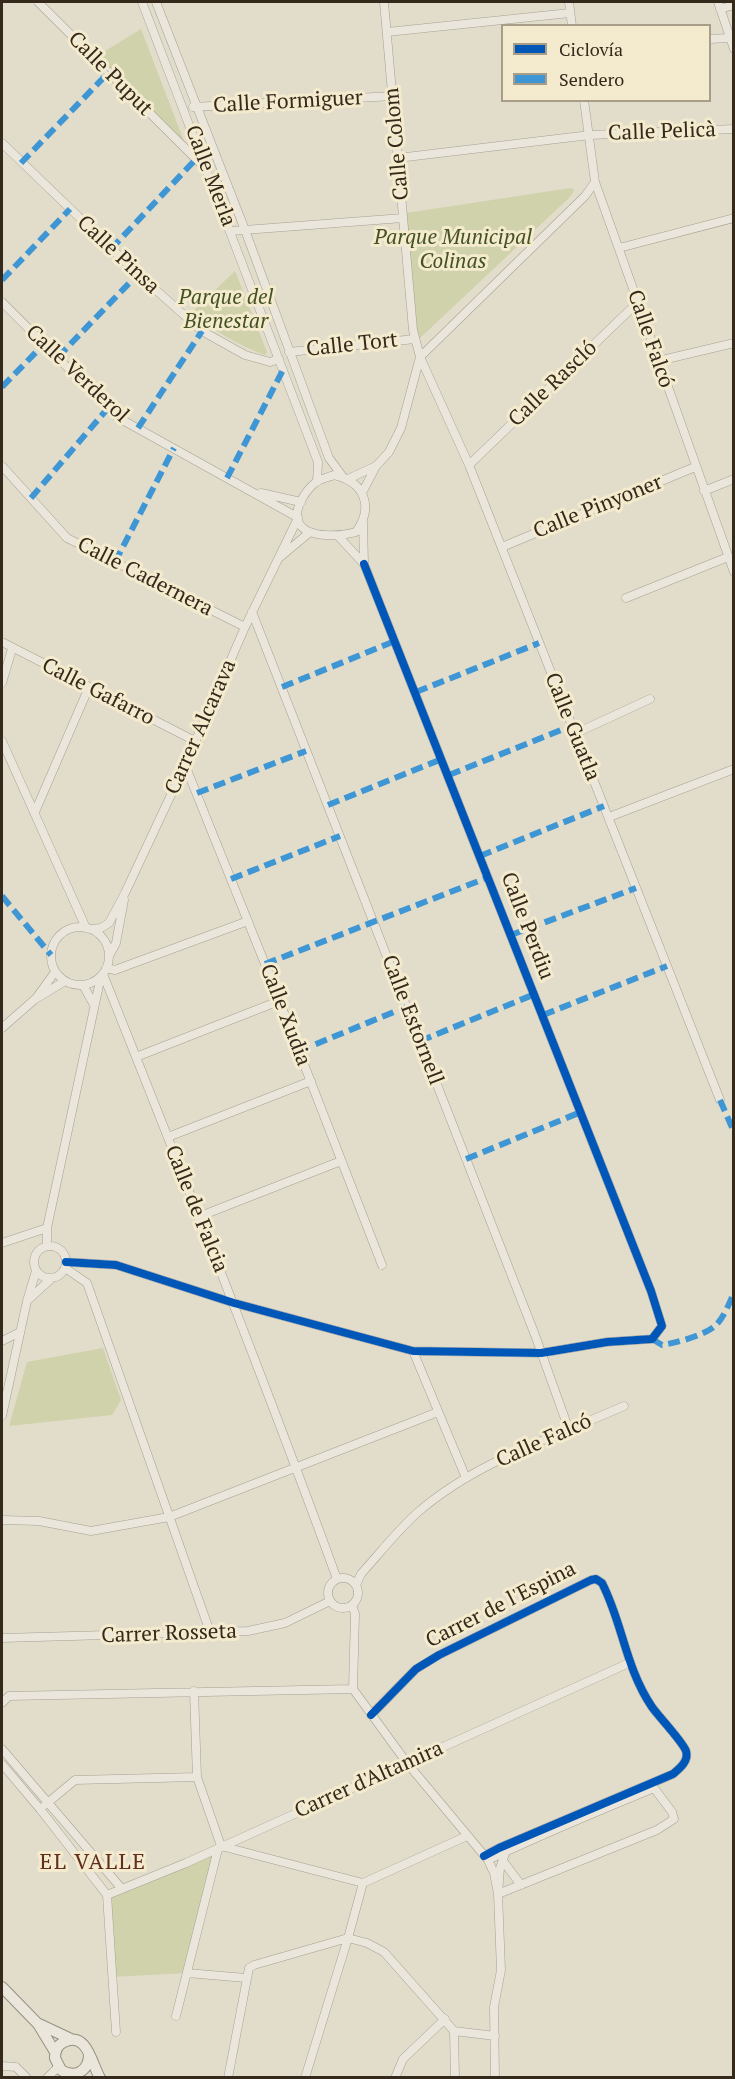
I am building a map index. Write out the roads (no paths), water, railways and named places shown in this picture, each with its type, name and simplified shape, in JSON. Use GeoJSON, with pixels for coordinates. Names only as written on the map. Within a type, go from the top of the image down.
{"type":"FeatureCollection","features":[{"type":"Feature","properties":{"kind":"main road"},"geometry":{"type":"LineString","coordinates":[[2,1987],[38,2024],[55,2052],[56,2063],[70,2074],[87,2066],[89,2054]]}},
{"type":"Feature","properties":{"kind":"main road"},"geometry":{"type":"LineString","coordinates":[[38,2024],[85,2045],[100,2078]]}},
{"type":"Feature","properties":{"kind":"main road"},"geometry":{"type":"LineString","coordinates":[[55,2052],[61,2043],[71,2039]]}},
{"type":"Feature","properties":{"kind":"street","name":"Calle Puput"},"geometry":{"type":"LineString","coordinates":[[38,2],[208,171]]}},
{"type":"Feature","properties":{"kind":"street","name":"Calle Merla"},"geometry":{"type":"LineString","coordinates":[[142,2],[318,462],[317,482]]}},
{"type":"Feature","properties":{"kind":"street","name":"Calle Merla"},"geometry":{"type":"LineString","coordinates":[[156,2],[329,458],[345,478]]}},
{"type":"Feature","properties":{"kind":"street","name":"Calle Colom"},"geometry":{"type":"LineString","coordinates":[[384,2],[403,218],[420,357]]}},
{"type":"Feature","properties":{"kind":"street"},"geometry":{"type":"LineString","coordinates":[[569,2],[572,24]]}},
{"type":"Feature","properties":{"kind":"street"},"geometry":{"type":"LineString","coordinates":[[734,5],[719,5],[734,49]]}},
{"type":"Feature","properties":{"kind":"street"},"geometry":{"type":"LineString","coordinates":[[387,32],[570,13]]}},
{"type":"Feature","properties":{"kind":"street"},"geometry":{"type":"LineString","coordinates":[[711,39],[729,38]]}},
{"type":"Feature","properties":{"kind":"street","name":"Calle Formiguer"},"geometry":{"type":"LineString","coordinates":[[184,108],[393,96]]}},
{"type":"Feature","properties":{"kind":"street","name":"Calle Falcó"},"geometry":{"type":"LineString","coordinates":[[584,102],[595,182],[734,572]]}},
{"type":"Feature","properties":{"kind":"street","name":"Calle Pelicà"},"geometry":{"type":"LineString","coordinates":[[398,158],[590,135],[734,129]]}},
{"type":"Feature","properties":{"kind":"street","name":"Calle Pinsa"},"geometry":{"type":"LineString","coordinates":[[2,143],[138,274],[202,331],[245,355],[270,362],[279,358]]}},
{"type":"Feature","properties":{"kind":"street"},"geometry":{"type":"LineString","coordinates":[[362,493],[376,466],[389,452],[401,428],[420,357],[585,196],[595,182]]}},
{"type":"Feature","properties":{"kind":"street"},"geometry":{"type":"LineString","coordinates":[[231,231],[403,218]]}},
{"type":"Feature","properties":{"kind":"street"},"geometry":{"type":"LineString","coordinates":[[619,248],[734,218]]}},
{"type":"Feature","properties":{"kind":"street","name":"Calle Verderol"},"geometry":{"type":"LineString","coordinates":[[2,302],[117,417],[297,517]]}},
{"type":"Feature","properties":{"kind":"street","name":"Calle Rascló"},"geometry":{"type":"LineString","coordinates":[[469,465],[637,303]]}},
{"type":"Feature","properties":{"kind":"street","name":"Calle Tort"},"geometry":{"type":"LineString","coordinates":[[290,353],[416,339]]}},
{"type":"Feature","properties":{"kind":"street"},"geometry":{"type":"LineString","coordinates":[[658,361],[734,343]]}},
{"type":"Feature","properties":{"kind":"street"},"geometry":{"type":"LineString","coordinates":[[279,358],[290,353]]}},
{"type":"Feature","properties":{"kind":"street"},"geometry":{"type":"LineString","coordinates":[[279,358],[290,353]]}},
{"type":"Feature","properties":{"kind":"street","name":"Calle Guatla"},"geometry":{"type":"LineString","coordinates":[[420,357],[469,465],[720,1100]]}},
{"type":"Feature","properties":{"kind":"street","name":"Calle Cadernera"},"geometry":{"type":"LineString","coordinates":[[2,466],[67,538],[245,627]]}},
{"type":"Feature","properties":{"kind":"street"},"geometry":{"type":"LineString","coordinates":[[345,478],[376,466]]}},
{"type":"Feature","properties":{"kind":"street","name":"Calle Pinyoner"},"geometry":{"type":"LineString","coordinates":[[502,547],[695,467]]}},
{"type":"Feature","properties":{"kind":"street"},"geometry":{"type":"LineString","coordinates":[[334,475],[345,478],[356,484],[366,505],[363,522],[356,532],[339,537],[310,532],[301,526],[296,512],[317,482],[334,475]]}},
{"type":"Feature","properties":{"kind":"street"},"geometry":{"type":"LineString","coordinates":[[704,491],[734,479]]}},
{"type":"Feature","properties":{"kind":"street","name":"Calle Verderol"},"geometry":{"type":"LineString","coordinates":[[253,492],[301,502]]}},
{"type":"Feature","properties":{"kind":"street","name":"Carrer Alcarava"},"geometry":{"type":"LineString","coordinates":[[88,928],[101,928],[109,923],[125,894],[297,517]]}},
{"type":"Feature","properties":{"kind":"street","name":"Calle Perdiu"},"geometry":{"type":"LineString","coordinates":[[363,522],[364,564],[655,1302],[662,1326],[652,1339],[607,1342],[541,1353]]}},
{"type":"Feature","properties":{"kind":"street","name":"Carrer Alcarava"},"geometry":{"type":"LineString","coordinates":[[276,561],[310,532]]}},
{"type":"Feature","properties":{"kind":"street","name":"Calle Perdiu"},"geometry":{"type":"LineString","coordinates":[[339,537],[364,564]]}},
{"type":"Feature","properties":{"kind":"street"},"geometry":{"type":"LineString","coordinates":[[626,598],[728,557]]}},
{"type":"Feature","properties":{"kind":"street","name":"Calle Estornell"},"geometry":{"type":"LineString","coordinates":[[252,612],[569,1430]]}},
{"type":"Feature","properties":{"kind":"street","name":"Calle Gafarro"},"geometry":{"type":"LineString","coordinates":[[2,642],[195,741]]}},
{"type":"Feature","properties":{"kind":"street"},"geometry":{"type":"LineString","coordinates":[[2,683],[12,649]]}},
{"type":"Feature","properties":{"kind":"street"},"geometry":{"type":"LineString","coordinates":[[35,812],[89,687]]}},
{"type":"Feature","properties":{"kind":"street"},"geometry":{"type":"LineString","coordinates":[[574,734],[650,699]]}},
{"type":"Feature","properties":{"kind":"street"},"geometry":{"type":"LineString","coordinates":[[2,741],[88,928],[103,940],[109,956],[94,1006],[47,1227],[47,1246]]}},
{"type":"Feature","properties":{"kind":"street","name":"Calle Xudia"},"geometry":{"type":"LineString","coordinates":[[185,765],[382,1265]]}},
{"type":"Feature","properties":{"kind":"street"},"geometry":{"type":"LineString","coordinates":[[609,817],[734,769]]}},
{"type":"Feature","properties":{"kind":"street","name":"Carrer Alcarava"},"geometry":{"type":"LineString","coordinates":[[109,956],[116,943],[125,894]]}},
{"type":"Feature","properties":{"kind":"street"},"geometry":{"type":"LineString","coordinates":[[88,928],[73,928],[65,931],[57,937],[52,946],[51,955],[55,972],[65,981],[83,985],[96,981],[103,973],[248,921]]}},
{"type":"Feature","properties":{"kind":"street"},"geometry":{"type":"LineString","coordinates":[[34,1000],[55,972]]}},
{"type":"Feature","properties":{"kind":"street","name":"Calle de Falcia"},"geometry":{"type":"LineString","coordinates":[[103,973],[234,1303],[337,1579]]}},
{"type":"Feature","properties":{"kind":"street"},"geometry":{"type":"LineString","coordinates":[[2,1028],[34,1000],[65,981]]}},
{"type":"Feature","properties":{"kind":"street"},"geometry":{"type":"LineString","coordinates":[[83,985],[94,1006]]}},
{"type":"Feature","properties":{"kind":"street"},"geometry":{"type":"LineString","coordinates":[[136,1057],[279,1000]]}},
{"type":"Feature","properties":{"kind":"street"},"geometry":{"type":"LineString","coordinates":[[168,1137],[310,1081]]}},
{"type":"Feature","properties":{"kind":"street"},"geometry":{"type":"LineString","coordinates":[[198,1217],[341,1161]]}},
{"type":"Feature","properties":{"kind":"street"},"geometry":{"type":"LineString","coordinates":[[2,1242],[47,1227]]}},
{"type":"Feature","properties":{"kind":"street"},"geometry":{"type":"LineString","coordinates":[[2,1413],[36,1271],[34,1258],[39,1250],[47,1246],[61,1250],[66,1265],[87,1283],[210,1632]]}},
{"type":"Feature","properties":{"kind":"street"},"geometry":{"type":"LineString","coordinates":[[66,1265],[116,1265],[234,1303],[412,1351],[541,1353]]}},
{"type":"Feature","properties":{"kind":"street"},"geometry":{"type":"LineString","coordinates":[[36,1271],[44,1277],[52,1278],[59,1276],[66,1265]]}},
{"type":"Feature","properties":{"kind":"street"},"geometry":{"type":"LineString","coordinates":[[27,1301],[52,1278]]}},
{"type":"Feature","properties":{"kind":"street"},"geometry":{"type":"LineString","coordinates":[[2,1341],[20,1332]]}},
{"type":"Feature","properties":{"kind":"street"},"geometry":{"type":"LineString","coordinates":[[356,1585],[345,1578],[337,1579],[328,1589],[330,1601],[341,1608],[352,1605],[358,1594],[356,1585],[372,1562],[416,1514],[466,1478],[412,1351]]}},
{"type":"Feature","properties":{"kind":"street","name":"Calle Falcó"},"geometry":{"type":"LineString","coordinates":[[466,1478],[501,1459],[624,1406]]}},
{"type":"Feature","properties":{"kind":"street"},"geometry":{"type":"LineString","coordinates":[[2,1520],[39,1521],[91,1532],[169,1517],[438,1412]]}},
{"type":"Feature","properties":{"kind":"street","name":"Carrer de l'Espina"},"geometry":{"type":"LineString","coordinates":[[371,1714],[416,1669],[439,1655],[591,1580],[596,1579],[602,1583],[629,1663],[652,1706],[686,1752],[686,1759],[673,1774],[499,1848],[486,1858]]}},
{"type":"Feature","properties":{"kind":"street","name":"Carrer Rosseta"},"geometry":{"type":"LineString","coordinates":[[2,1638],[248,1631],[285,1623],[330,1601]]}},
{"type":"Feature","properties":{"kind":"street"},"geometry":{"type":"LineString","coordinates":[[352,1605],[355,1614],[353,1689],[407,1763],[486,1858],[494,1873],[498,1894]]}},
{"type":"Feature","properties":{"kind":"street","name":"Carrer d'Altamira"},"geometry":{"type":"LineString","coordinates":[[107,1895],[220,1847],[629,1663]]}},
{"type":"Feature","properties":{"kind":"street"},"geometry":{"type":"LineString","coordinates":[[2,1703],[9,1696],[353,1689]]}},
{"type":"Feature","properties":{"kind":"street"},"geometry":{"type":"LineString","coordinates":[[176,2016],[220,1847],[197,1777],[194,1691]]}},
{"type":"Feature","properties":{"kind":"street"},"geometry":{"type":"LineString","coordinates":[[2,1749],[122,1889]]}},
{"type":"Feature","properties":{"kind":"street"},"geometry":{"type":"LineString","coordinates":[[2,1764],[107,1895],[117,2032]]}},
{"type":"Feature","properties":{"kind":"street"},"geometry":{"type":"LineString","coordinates":[[40,1809],[75,1780],[197,1777]]}},
{"type":"Feature","properties":{"kind":"street"},"geometry":{"type":"LineString","coordinates":[[486,1858],[654,1788],[672,1812],[674,1819],[657,1830],[498,1894]]}},
{"type":"Feature","properties":{"kind":"street"},"geometry":{"type":"LineString","coordinates":[[220,1847],[363,1882],[467,1836]]}},
{"type":"Feature","properties":{"kind":"street"},"geometry":{"type":"LineString","coordinates":[[495,2078],[494,2007],[501,1970],[498,1894],[500,1868],[506,1851]]}},
{"type":"Feature","properties":{"kind":"street"},"geometry":{"type":"LineString","coordinates":[[503,1861],[521,1885]]}},
{"type":"Feature","properties":{"kind":"street"},"geometry":{"type":"LineString","coordinates":[[304,2078],[363,1882]]}},
{"type":"Feature","properties":{"kind":"street"},"geometry":{"type":"LineString","coordinates":[[228,2078],[249,1968],[348,1938],[367,1943],[384,1952],[445,2019],[454,2031],[455,2078]]}},
{"type":"Feature","properties":{"kind":"street"},"geometry":{"type":"LineString","coordinates":[[187,1972],[246,1978]]}},
{"type":"Feature","properties":{"kind":"street"},"geometry":{"type":"LineString","coordinates":[[395,2078],[403,2059],[445,2019]]}},
{"type":"Feature","properties":{"kind":"street"},"geometry":{"type":"LineString","coordinates":[[454,2031],[495,2036]]}},
{"type":"Feature","properties":{"kind":"street"},"geometry":{"type":"LineString","coordinates":[[2,2066],[22,2074]]}},
{"type":"Feature","properties":{"kind":"street"},"geometry":{"type":"LineString","coordinates":[[47,2078],[70,2074]]}},
{"type":"Feature","properties":{"kind":"district","name":"EL VALLE"},"geometry":{"type":"Point","coordinates":[93,1863]}},
{"type":"Feature","properties":{"kind":"park label","name":"Parque Municipal Colinas"},"geometry":{"type":"Point","coordinates":[453,250]}},
{"type":"Feature","properties":{"kind":"park label","name":"Parque del Bienestar"},"geometry":{"type":"Point","coordinates":[226,310]}}]}
